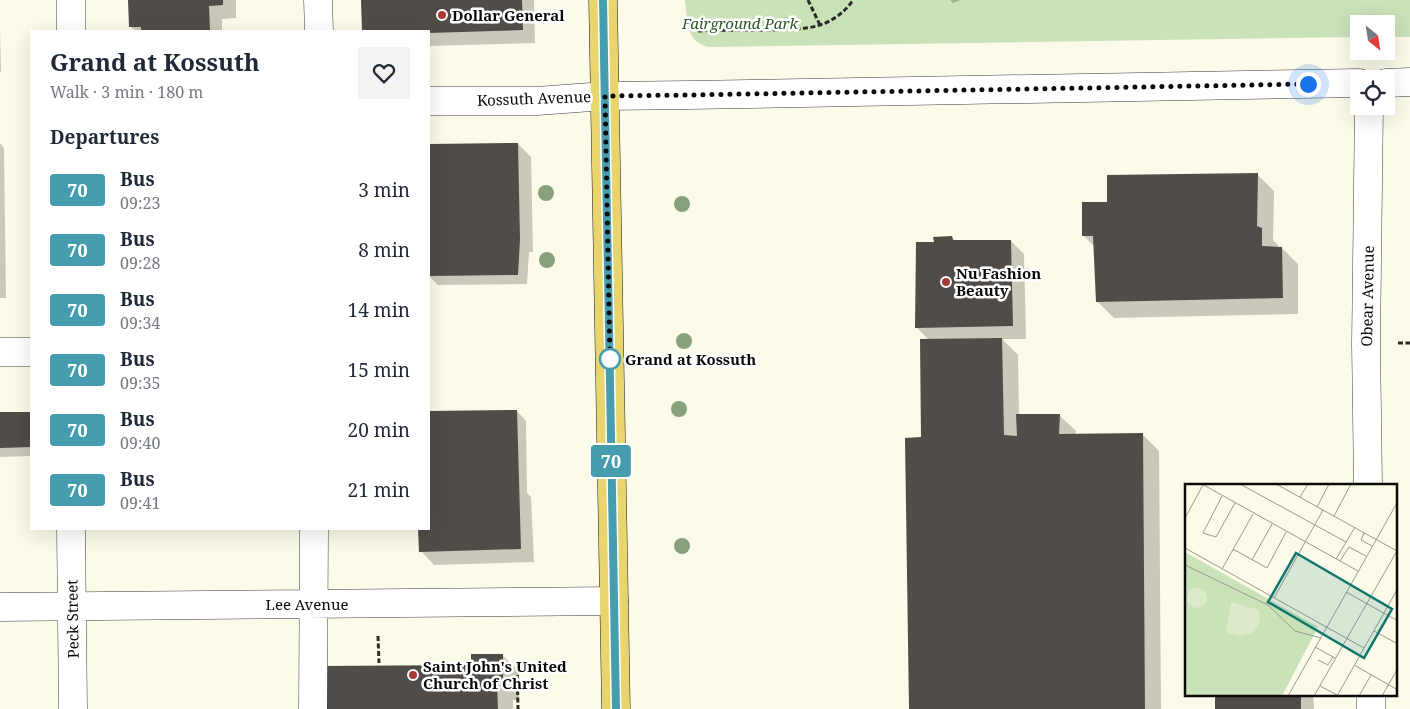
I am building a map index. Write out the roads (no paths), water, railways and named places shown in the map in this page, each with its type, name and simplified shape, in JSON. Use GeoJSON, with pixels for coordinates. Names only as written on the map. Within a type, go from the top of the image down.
{"type":"FeatureCollection","features":[{"type":"Feature","properties":{"kind":"main road"},"geometry":{"type":"LineString","coordinates":[[603,0],[616,709]]}},
{"type":"Feature","properties":{"kind":"street"},"geometry":{"type":"LineString","coordinates":[[71,0],[71,30]]}},
{"type":"Feature","properties":{"kind":"street"},"geometry":{"type":"LineString","coordinates":[[318,0],[319,30]]}},
{"type":"Feature","properties":{"kind":"street"},"geometry":{"type":"LineString","coordinates":[[1395,82],[1410,82]]}},
{"type":"Feature","properties":{"kind":"street","name":"Kossuth Avenue"},"geometry":{"type":"LineString","coordinates":[[430,101],[538,100],[605,96],[1350,83]]}},
{"type":"Feature","properties":{"kind":"street","name":"Obear Avenue"},"geometry":{"type":"LineString","coordinates":[[1368,484],[1366,343],[1369,115]]}},
{"type":"Feature","properties":{"kind":"street"},"geometry":{"type":"LineString","coordinates":[[0,352],[30,352]]}},
{"type":"Feature","properties":{"kind":"street","name":"Peck Street"},"geometry":{"type":"LineString","coordinates":[[71,530],[73,709]]}},
{"type":"Feature","properties":{"kind":"street"},"geometry":{"type":"LineString","coordinates":[[313,709],[314,530]]}},
{"type":"Feature","properties":{"kind":"street","name":"Lee Avenue"},"geometry":{"type":"LineString","coordinates":[[0,607],[614,601]]}},
{"type":"Feature","properties":{"kind":"street"},"geometry":{"type":"LineString","coordinates":[[1371,696],[1371,709]]}},
{"type":"Feature","properties":{"kind":"place","name":"Dollar General"},"geometry":{"type":"Point","coordinates":[442,15]}},
{"type":"Feature","properties":{"kind":"place","name":"Nu Fashion Beauty"},"geometry":{"type":"Point","coordinates":[946,282]}},
{"type":"Feature","properties":{"kind":"place","name":"Grand at Kossuth"},"geometry":{"type":"Point","coordinates":[610,359]}},
{"type":"Feature","properties":{"kind":"place","name":"Saint John's United Church of Christ"},"geometry":{"type":"Point","coordinates":[413,675]}},
{"type":"Feature","properties":{"kind":"park label","name":"Fairground Park"},"geometry":{"type":"Point","coordinates":[740,23]}}]}
